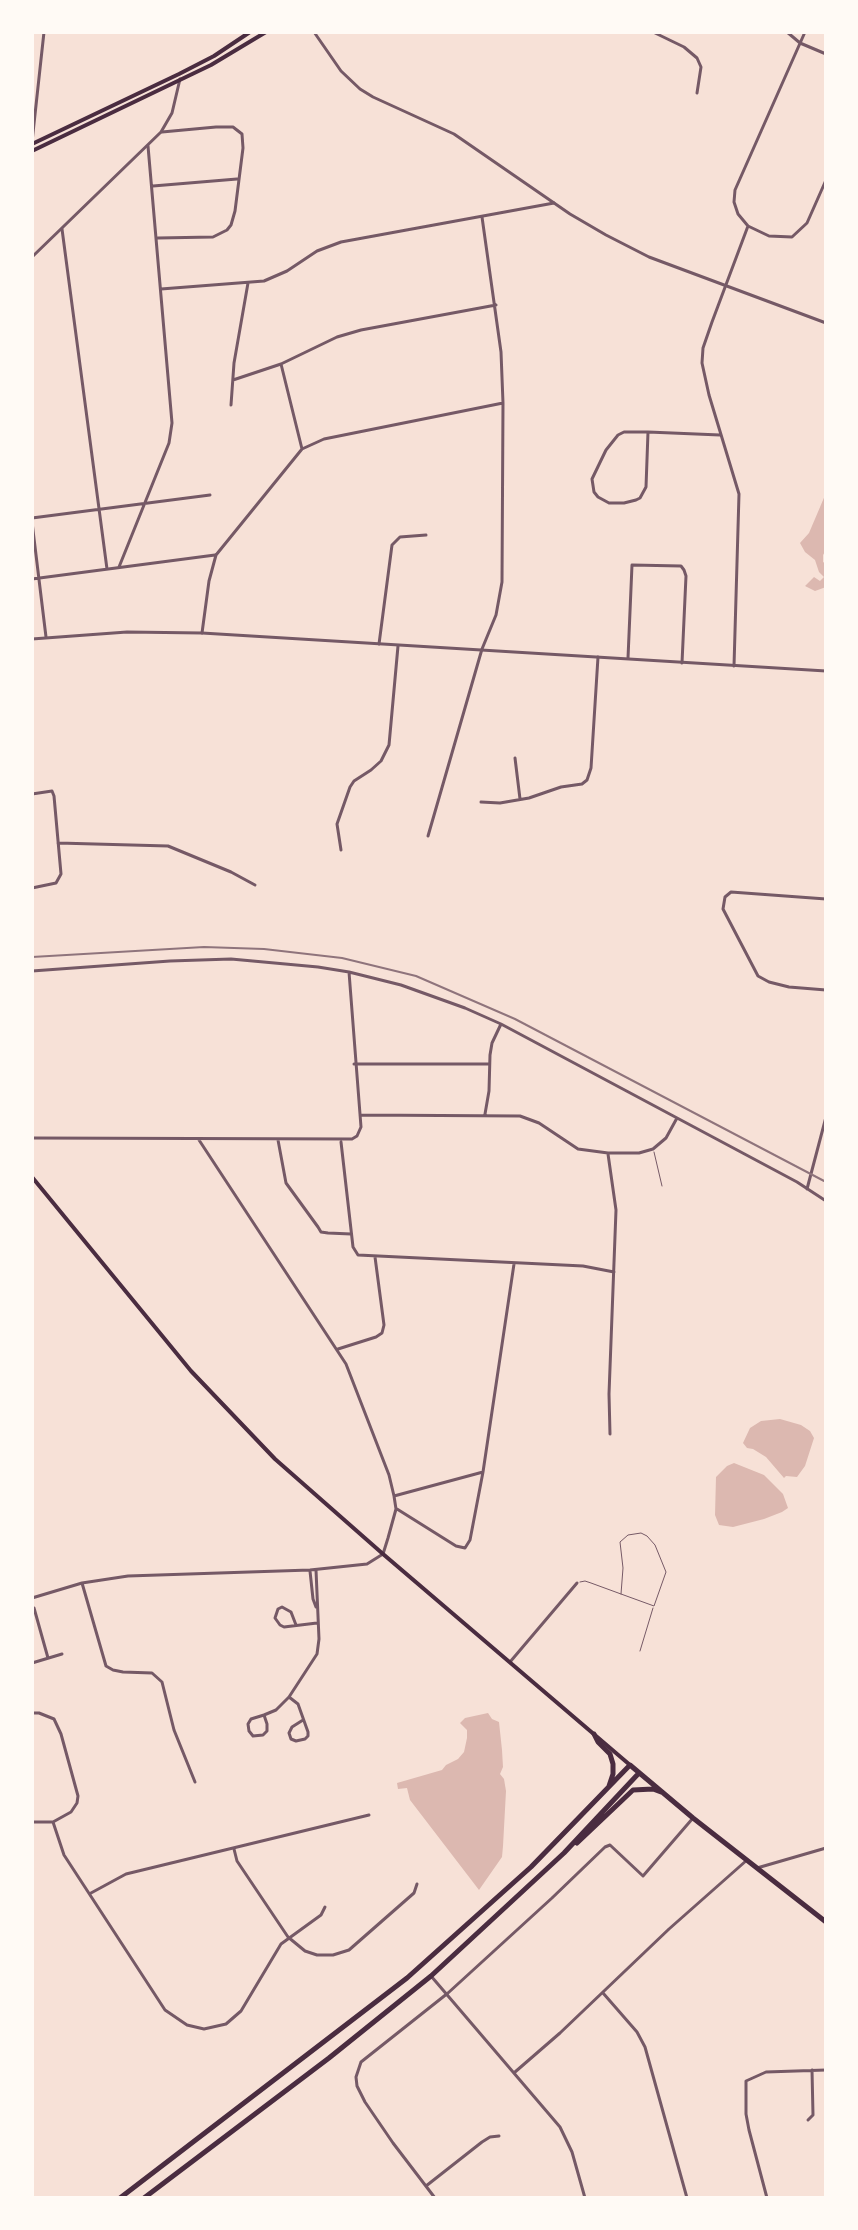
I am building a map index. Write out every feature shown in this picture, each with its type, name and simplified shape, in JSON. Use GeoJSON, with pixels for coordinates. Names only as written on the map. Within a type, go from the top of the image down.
{"type":"FeatureCollection","features":[{"type":"Feature","properties":{"kind":"highway"},"geometry":{"type":"LineString","coordinates":[[594,1734],[610,1754],[613,1764],[608,1789]]}},
{"type":"Feature","properties":{"kind":"highway"},"geometry":{"type":"LineString","coordinates":[[120,2198],[407,1978],[531,1867],[630,1765],[826,1922]]}},
{"type":"Feature","properties":{"kind":"highway"},"geometry":{"type":"LineString","coordinates":[[144,2198],[329,2058],[431,1976],[564,1853],[639,1773]]}},
{"type":"Feature","properties":{"kind":"highway"},"geometry":{"type":"LineString","coordinates":[[564,1853],[633,1790],[663,1792]]}},
{"type":"Feature","properties":{"kind":"main road"},"geometry":{"type":"LineString","coordinates":[[32,151],[180,77],[250,32]]}},
{"type":"Feature","properties":{"kind":"main road"},"geometry":{"type":"LineString","coordinates":[[32,143],[242,48],[266,32]]}},
{"type":"Feature","properties":{"kind":"main road"},"geometry":{"type":"LineString","coordinates":[[32,1177],[193,1373],[247,1431],[301,1483],[630,1765]]}},
{"type":"Feature","properties":{"kind":"street"},"geometry":{"type":"LineString","coordinates":[[32,143],[44,32]]}},
{"type":"Feature","properties":{"kind":"street"},"geometry":{"type":"LineString","coordinates":[[314,32],[341,71],[360,89],[454,134],[554,203],[628,248],[824,322],[826,313]]}},
{"type":"Feature","properties":{"kind":"street"},"geometry":{"type":"LineString","coordinates":[[653,32],[684,47],[697,58],[701,67],[697,93]]}},
{"type":"Feature","properties":{"kind":"street"},"geometry":{"type":"LineString","coordinates":[[787,32],[800,43],[826,54]]}},
{"type":"Feature","properties":{"kind":"street"},"geometry":{"type":"LineString","coordinates":[[805,32],[735,190],[734,202],[738,214],[748,226],[769,236],[792,237],[807,223],[826,180]]}},
{"type":"Feature","properties":{"kind":"street"},"geometry":{"type":"LineString","coordinates":[[32,257],[161,132],[172,113],[180,77]]}},
{"type":"Feature","properties":{"kind":"street"},"geometry":{"type":"LineString","coordinates":[[158,238],[213,237],[221,235],[231,225],[243,140],[238,130],[226,126],[161,132]]}},
{"type":"Feature","properties":{"kind":"street"},"geometry":{"type":"LineString","coordinates":[[119,567],[172,430],[148,143]]}},
{"type":"Feature","properties":{"kind":"street"},"geometry":{"type":"LineString","coordinates":[[153,186],[238,179]]}},
{"type":"Feature","properties":{"kind":"street"},"geometry":{"type":"LineString","coordinates":[[161,289],[264,281],[317,251],[341,242],[554,203]]}},
{"type":"Feature","properties":{"kind":"street"},"geometry":{"type":"LineString","coordinates":[[428,836],[482,649],[496,615],[502,582],[501,352],[482,217]]}},
{"type":"Feature","properties":{"kind":"street"},"geometry":{"type":"LineString","coordinates":[[734,666],[740,509],[737,483],[702,363],[703,348],[748,226]]}},
{"type":"Feature","properties":{"kind":"street"},"geometry":{"type":"LineString","coordinates":[[62,229],[107,569]]}},
{"type":"Feature","properties":{"kind":"street"},"geometry":{"type":"LineString","coordinates":[[231,405],[248,283]]}},
{"type":"Feature","properties":{"kind":"street"},"geometry":{"type":"LineString","coordinates":[[233,380],[281,364],[337,337],[361,330],[496,305]]}},
{"type":"Feature","properties":{"kind":"street"},"geometry":{"type":"LineString","coordinates":[[281,364],[302,449]]}},
{"type":"Feature","properties":{"kind":"street"},"geometry":{"type":"LineString","coordinates":[[202,633],[216,555],[302,449],[324,439],[503,403]]}},
{"type":"Feature","properties":{"kind":"street"},"geometry":{"type":"LineString","coordinates":[[648,432],[646,487],[640,498],[616,504],[598,497],[592,479],[614,440],[624,432],[648,432],[722,435]]}},
{"type":"Feature","properties":{"kind":"street"},"geometry":{"type":"LineString","coordinates":[[46,637],[32,520],[210,495]]}},
{"type":"Feature","properties":{"kind":"street"},"geometry":{"type":"LineString","coordinates":[[379,644],[392,545],[400,537],[426,535]]}},
{"type":"Feature","properties":{"kind":"street"},"geometry":{"type":"LineString","coordinates":[[32,579],[216,555]]}},
{"type":"Feature","properties":{"kind":"street"},"geometry":{"type":"LineString","coordinates":[[628,659],[632,565],[681,566],[686,576],[682,663]]}},
{"type":"Feature","properties":{"kind":"street"},"geometry":{"type":"LineString","coordinates":[[32,639],[127,632],[202,633],[826,671]]}},
{"type":"Feature","properties":{"kind":"street"},"geometry":{"type":"LineString","coordinates":[[341,850],[338,817],[350,787],[381,761],[389,745],[398,645]]}},
{"type":"Feature","properties":{"kind":"street"},"geometry":{"type":"LineString","coordinates":[[481,802],[500,803],[520,799],[582,784],[587,780],[591,768],[598,657]]}},
{"type":"Feature","properties":{"kind":"street"},"geometry":{"type":"LineString","coordinates":[[515,758],[520,799]]}},
{"type":"Feature","properties":{"kind":"street"},"geometry":{"type":"LineString","coordinates":[[32,888],[60,880],[52,791],[33,794]]}},
{"type":"Feature","properties":{"kind":"street"},"geometry":{"type":"LineString","coordinates":[[58,843],[168,846],[255,885]]}},
{"type":"Feature","properties":{"kind":"street"},"geometry":{"type":"LineString","coordinates":[[826,899],[731,892],[725,897],[723,909],[758,976],[789,987],[826,990]]}},
{"type":"Feature","properties":{"kind":"street"},"geometry":{"type":"LineString","coordinates":[[32,971],[231,959],[290,963],[349,972],[418,990],[501,1024],[826,1201]]}},
{"type":"Feature","properties":{"kind":"street"},"geometry":{"type":"LineString","coordinates":[[32,1138],[352,1139],[361,1127],[349,972]]}},
{"type":"Feature","properties":{"kind":"street"},"geometry":{"type":"LineString","coordinates":[[485,1115],[492,1043],[501,1024]]}},
{"type":"Feature","properties":{"kind":"street"},"geometry":{"type":"LineString","coordinates":[[354,1064],[489,1064]]}},
{"type":"Feature","properties":{"kind":"street"},"geometry":{"type":"LineString","coordinates":[[360,1115],[528,1117],[578,1149],[608,1153],[639,1153],[653,1149],[666,1138],[677,1118]]}},
{"type":"Feature","properties":{"kind":"street"},"geometry":{"type":"LineString","coordinates":[[807,1189],[826,1117]]}},
{"type":"Feature","properties":{"kind":"street"},"geometry":{"type":"LineString","coordinates":[[32,1598],[82,1583],[128,1576],[316,1570],[367,1564],[383,1554],[396,1509],[394,1496],[355,1384],[338,1349],[199,1140]]}},
{"type":"Feature","properties":{"kind":"street"},"geometry":{"type":"LineString","coordinates":[[278,1140],[286,1183],[321,1232],[351,1234]]}},
{"type":"Feature","properties":{"kind":"street"},"geometry":{"type":"LineString","coordinates":[[341,1140],[351,1234],[356,1253],[362,1256],[583,1266],[614,1272]]}},
{"type":"Feature","properties":{"kind":"street"},"geometry":{"type":"LineString","coordinates":[[608,1153],[616,1210],[610,1434]]}},
{"type":"Feature","properties":{"kind":"street"},"geometry":{"type":"LineString","coordinates":[[338,1349],[382,1333],[384,1325],[375,1256]]}},
{"type":"Feature","properties":{"kind":"street"},"geometry":{"type":"LineString","coordinates":[[396,1509],[456,1546],[465,1548],[470,1540],[514,1264]]}},
{"type":"Feature","properties":{"kind":"street"},"geometry":{"type":"LineString","coordinates":[[394,1496],[483,1472]]}},
{"type":"Feature","properties":{"kind":"street"},"geometry":{"type":"LineString","coordinates":[[310,1570],[317,1610]]}},
{"type":"Feature","properties":{"kind":"street"},"geometry":{"type":"LineString","coordinates":[[264,1715],[267,1731],[263,1735],[253,1736],[248,1724],[251,1719],[276,1710],[289,1697],[317,1654],[316,1570]]}},
{"type":"Feature","properties":{"kind":"street"},"geometry":{"type":"LineString","coordinates":[[82,1583],[106,1666],[123,1672],[152,1673],[162,1682],[174,1730],[195,1782]]}},
{"type":"Feature","properties":{"kind":"street"},"geometry":{"type":"LineString","coordinates":[[510,1662],[577,1583]]}},
{"type":"Feature","properties":{"kind":"street"},"geometry":{"type":"LineString","coordinates":[[296,1625],[291,1612],[282,1607],[278,1609],[275,1618],[284,1627],[317,1623]]}},
{"type":"Feature","properties":{"kind":"street"},"geometry":{"type":"LineString","coordinates":[[34,1608],[48,1658]]}},
{"type":"Feature","properties":{"kind":"street"},"geometry":{"type":"LineString","coordinates":[[32,1663],[62,1654]]}},
{"type":"Feature","properties":{"kind":"street"},"geometry":{"type":"LineString","coordinates":[[289,1697],[298,1704],[307,1725],[308,1736],[301,1742],[291,1739],[289,1733],[292,1727],[303,1720]]}},
{"type":"Feature","properties":{"kind":"street"},"geometry":{"type":"LineString","coordinates":[[32,1713],[54,1719],[78,1796],[71,1812],[53,1822],[32,1822]]}},
{"type":"Feature","properties":{"kind":"street"},"geometry":{"type":"LineString","coordinates":[[91,1893],[126,1874],[369,1815]]}},
{"type":"Feature","properties":{"kind":"street"},"geometry":{"type":"LineString","coordinates":[[435,2198],[365,2102],[357,2086],[358,2069],[365,2058],[448,1993],[605,1847],[610,1845],[643,1876],[693,1818]]}},
{"type":"Feature","properties":{"kind":"street"},"geometry":{"type":"LineString","coordinates":[[53,1822],[64,1855],[165,2010],[187,2025],[204,2029],[226,2024],[241,2011],[277,1950],[288,1937],[321,1915],[325,1907]]}},
{"type":"Feature","properties":{"kind":"street"},"geometry":{"type":"LineString","coordinates":[[233,1848],[237,1861],[288,1937],[305,1951],[317,1955],[343,1953],[359,1943],[414,1893],[417,1884]]}},
{"type":"Feature","properties":{"kind":"street"},"geometry":{"type":"LineString","coordinates":[[757,1868],[826,1848]]}},
{"type":"Feature","properties":{"kind":"street"},"geometry":{"type":"LineString","coordinates":[[515,2072],[747,1860]]}},
{"type":"Feature","properties":{"kind":"street"},"geometry":{"type":"LineString","coordinates":[[431,1976],[560,2127],[572,2152],[585,2198]]}},
{"type":"Feature","properties":{"kind":"street"},"geometry":{"type":"LineString","coordinates":[[603,1993],[637,2032],[645,2047],[687,2198]]}},
{"type":"Feature","properties":{"kind":"street"},"geometry":{"type":"LineString","coordinates":[[808,2120],[813,2115],[812,2070]]}},
{"type":"Feature","properties":{"kind":"street"},"geometry":{"type":"LineString","coordinates":[[767,2198],[746,2114],[746,2081],[766,2072],[826,2070]]}},
{"type":"Feature","properties":{"kind":"street"},"geometry":{"type":"LineString","coordinates":[[426,2186],[482,2142],[499,2136]]}},
{"type":"Feature","properties":{"kind":"lane"},"geometry":{"type":"LineString","coordinates":[[653,1149],[662,1186]]}},
{"type":"Feature","properties":{"kind":"lane"},"geometry":{"type":"LineString","coordinates":[[621,1594],[623,1568],[620,1542],[628,1535],[641,1533],[655,1545],[666,1572],[640,1651]]}},
{"type":"Feature","properties":{"kind":"lane"},"geometry":{"type":"LineString","coordinates":[[577,1583],[585,1581],[654,1606]]}},
{"type":"Feature","properties":{"kind":"shaded area"},"geometry":{"type":"Polygon","coordinates":[[[826,493],[826,550],[823,562],[826,564],[826,587],[815,591],[805,586],[814,577],[820,581],[824,577],[815,560],[800,543],[809,533],[826,493]]]}},
{"type":"Feature","properties":{"kind":"shaded area"},"geometry":{"type":"Polygon","coordinates":[[[780,1419],[801,1425],[814,1438],[805,1466],[797,1477],[784,1478],[766,1457],[743,1443],[750,1428],[761,1421],[780,1419]]]}},
{"type":"Feature","properties":{"kind":"shaded area"},"geometry":{"type":"Polygon","coordinates":[[[734,1463],[764,1475],[783,1494],[788,1508],[764,1519],[733,1527],[719,1525],[715,1515],[716,1477],[734,1463]]]}},
{"type":"Feature","properties":{"kind":"shaded area"},"geometry":{"type":"Polygon","coordinates":[[[488,1713],[499,1722],[503,1767],[500,1774],[506,1791],[502,1857],[479,1890],[410,1800],[407,1788],[398,1789],[397,1783],[442,1770],[458,1759],[464,1752],[467,1738],[467,1730],[460,1723],[465,1718],[488,1713]]]}},
{"type":"Feature","properties":{"kind":"railway"},"geometry":{"type":"LineString","coordinates":[[32,957],[204,947],[264,949],[342,958],[416,976],[515,1019],[826,1182]]}}]}
